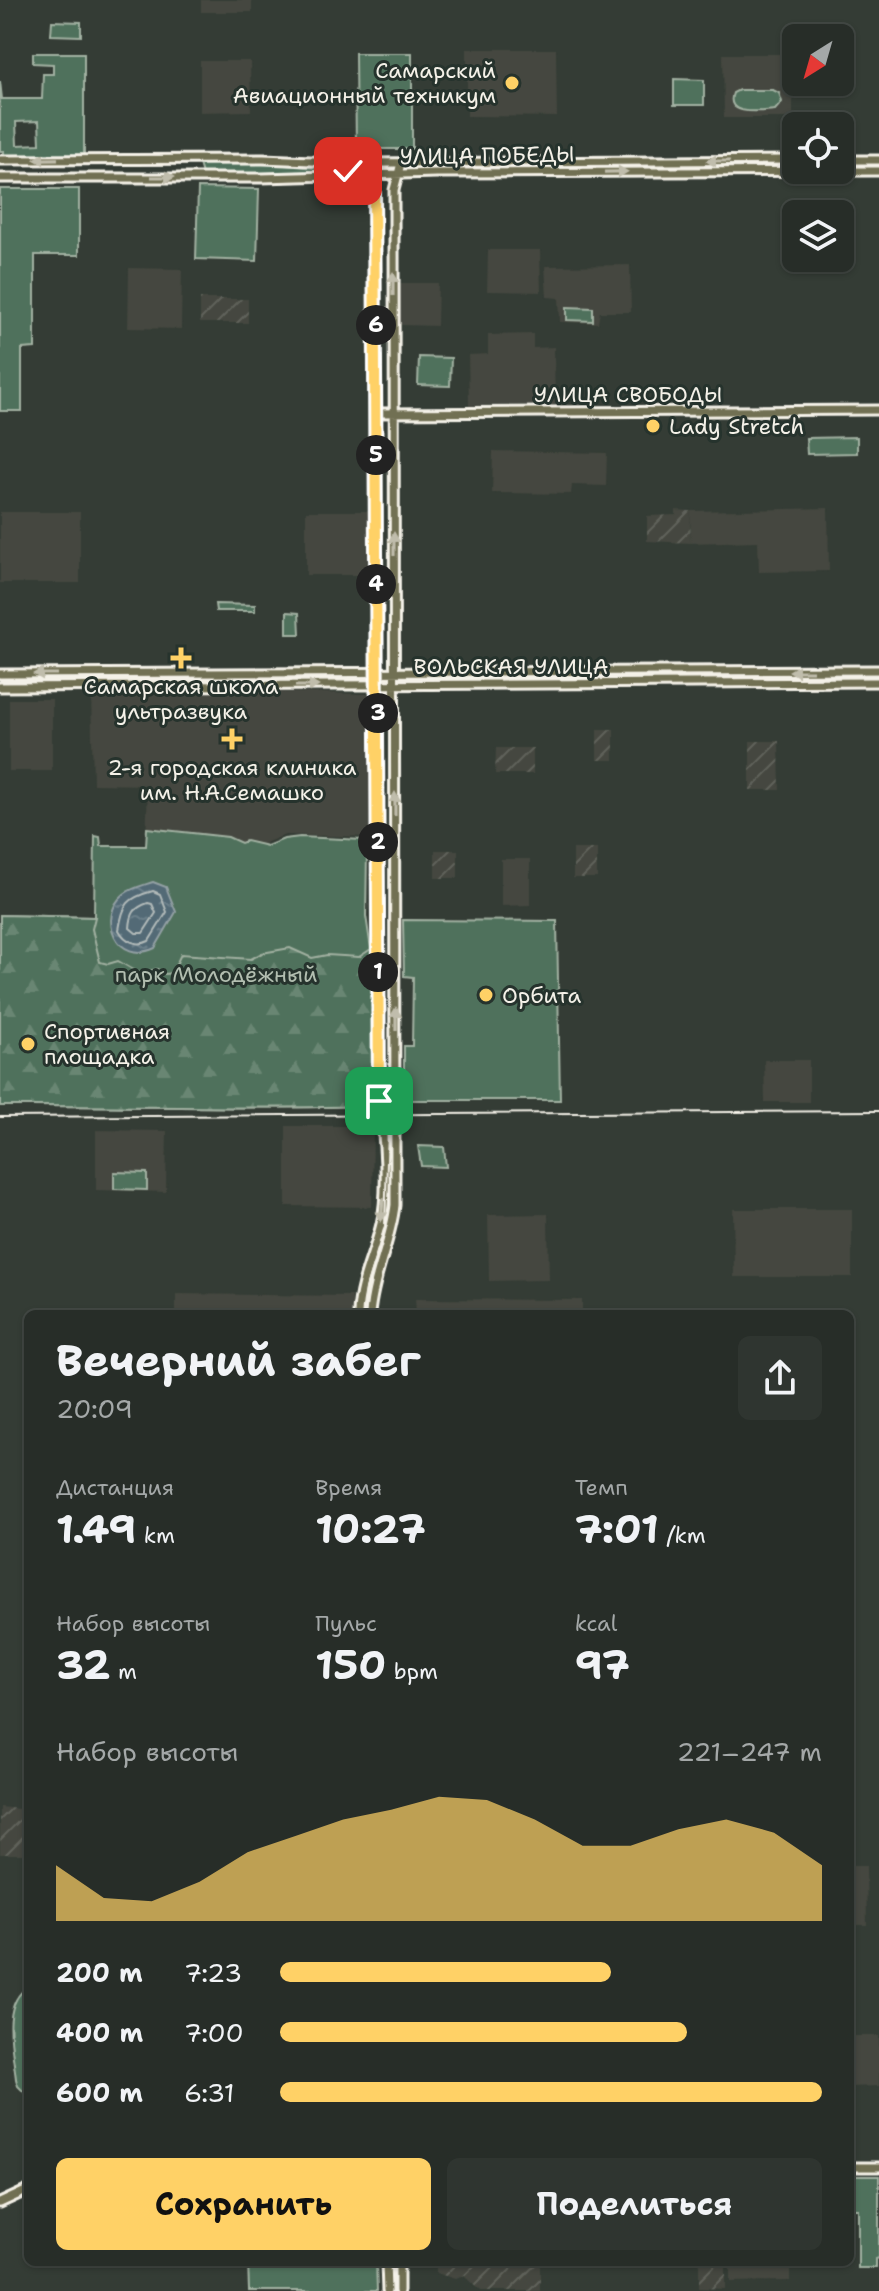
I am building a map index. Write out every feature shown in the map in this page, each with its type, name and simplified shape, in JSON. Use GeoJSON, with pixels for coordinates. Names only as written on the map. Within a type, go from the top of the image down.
{"type":"FeatureCollection","features":[{"type":"Feature","properties":{"kind":"main road","name":"УЛИЦА ПОБЕДЫ"},"geometry":{"type":"LineString","coordinates":[[0,160],[249,159],[340,163],[782,160]]}},
{"type":"Feature","properties":{"kind":"main road"},"geometry":{"type":"LineString","coordinates":[[854,160],[879,160]]}},
{"type":"Feature","properties":{"kind":"main road"},"geometry":{"type":"LineString","coordinates":[[640,161],[640,172]]}},
{"type":"Feature","properties":{"kind":"main road"},"geometry":{"type":"LineString","coordinates":[[487,162],[491,168],[487,173]]}},
{"type":"Feature","properties":{"kind":"main road"},"geometry":{"type":"LineString","coordinates":[[505,162],[500,168],[506,173]]}},
{"type":"Feature","properties":{"kind":"main road"},"geometry":{"type":"LineString","coordinates":[[340,163],[348,171],[342,177]]}},
{"type":"Feature","properties":{"kind":"main road"},"geometry":{"type":"LineString","coordinates":[[358,1310],[384,1206],[384,1132],[379,1101],[374,188],[360,163]]}},
{"type":"Feature","properties":{"kind":"main road"},"geometry":{"type":"LineString","coordinates":[[371,1310],[393,1225],[395,1205],[394,190],[401,163]]}},
{"type":"Feature","properties":{"kind":"main road","name":"УЛИЦА ПОБЕДЫ"},"geometry":{"type":"LineString","coordinates":[[0,178],[879,171]]}},
{"type":"Feature","properties":{"kind":"main road","name":"УЛИЦА СВОБОДЫ"},"geometry":{"type":"LineString","coordinates":[[377,413],[879,410]]}},
{"type":"Feature","properties":{"kind":"main road","name":"ВОЛЬСКАЯ УЛИЦА"},"geometry":{"type":"LineString","coordinates":[[0,674],[879,670]]}},
{"type":"Feature","properties":{"kind":"main road","name":"ВОЛЬСКАЯ УЛИЦА"},"geometry":{"type":"LineString","coordinates":[[0,687],[879,682]]}},
{"type":"Feature","properties":{"kind":"main road"},"geometry":{"type":"LineString","coordinates":[[854,2167],[879,2167]]}},
{"type":"Feature","properties":{"kind":"main road"},"geometry":{"type":"LineString","coordinates":[[0,2203],[24,2192]]}},
{"type":"Feature","properties":{"kind":"main road"},"geometry":{"type":"LineString","coordinates":[[386,2266],[387,2291]]}},
{"type":"Feature","properties":{"kind":"main road"},"geometry":{"type":"LineString","coordinates":[[399,2266],[399,2291]]}},
{"type":"Feature","properties":{"kind":"shaded area"},"geometry":{"type":"Polygon","coordinates":[[[201,0],[252,0],[252,12],[201,12],[201,0]]]}},
{"type":"Feature","properties":{"kind":"shaded area","name":"Самарский Авиационный техникум"},"geometry":{"type":"Polygon","coordinates":[[[467,49],[556,49],[557,117],[467,116],[467,49]]]}},
{"type":"Feature","properties":{"kind":"shaded area"},"geometry":{"type":"Polygon","coordinates":[[[723,54],[782,54],[782,96],[793,96],[793,112],[782,112],[782,118],[724,118],[723,54]]]}},
{"type":"Feature","properties":{"kind":"shaded area"},"geometry":{"type":"Polygon","coordinates":[[[200,61],[250,61],[251,111],[200,112],[200,61]]]}},
{"type":"Feature","properties":{"kind":"shaded area"},"geometry":{"type":"Polygon","coordinates":[[[488,250],[540,250],[541,292],[487,291],[488,250]]]}},
{"type":"Feature","properties":{"kind":"shaded area"},"geometry":{"type":"Polygon","coordinates":[[[630,265],[631,312],[600,312],[598,323],[560,322],[559,298],[547,297],[545,266],[630,265]]]}},
{"type":"Feature","properties":{"kind":"shaded area"},"geometry":{"type":"Polygon","coordinates":[[[129,268],[182,269],[181,329],[128,328],[129,268]]]}},
{"type":"Feature","properties":{"kind":"shaded area"},"geometry":{"type":"Polygon","coordinates":[[[400,283],[438,283],[437,326],[400,325],[400,283]]]}},
{"type":"Feature","properties":{"kind":"shaded area"},"geometry":{"type":"Polygon","coordinates":[[[200,299],[248,299],[248,323],[200,323],[200,299]]]}},
{"type":"Feature","properties":{"kind":"shaded area"},"geometry":{"type":"Polygon","coordinates":[[[533,334],[533,348],[554,347],[555,405],[469,406],[468,355],[488,354],[488,335],[533,334]]]}},
{"type":"Feature","properties":{"kind":"shaded area"},"geometry":{"type":"Polygon","coordinates":[[[493,451],[607,453],[606,486],[572,485],[571,494],[492,493],[493,451]]]}},
{"type":"Feature","properties":{"kind":"shaded area"},"geometry":{"type":"Polygon","coordinates":[[[828,508],[829,571],[759,572],[758,541],[691,543],[690,511],[828,508]]]}},
{"type":"Feature","properties":{"kind":"shaded area"},"geometry":{"type":"Polygon","coordinates":[[[676,510],[690,511],[691,543],[647,541],[647,516],[676,515],[676,510]]]}},
{"type":"Feature","properties":{"kind":"shaded area"},"geometry":{"type":"Polygon","coordinates":[[[306,511],[370,511],[370,575],[306,575],[306,511]]]}},
{"type":"Feature","properties":{"kind":"shaded area"},"geometry":{"type":"Polygon","coordinates":[[[0,512],[80,512],[80,583],[0,583],[0,512]]]}},
{"type":"Feature","properties":{"kind":"shaded area","name":"2-я городская клиника им. Н.А.Семашко"},"geometry":{"type":"Polygon","coordinates":[[[91,693],[372,694],[372,837],[285,835],[260,845],[146,840],[148,785],[93,784],[91,693]]]}},
{"type":"Feature","properties":{"kind":"shaded area"},"geometry":{"type":"Polygon","coordinates":[[[9,699],[52,699],[52,771],[9,771],[9,699]]]}},
{"type":"Feature","properties":{"kind":"shaded area"},"geometry":{"type":"Polygon","coordinates":[[[597,729],[614,729],[614,760],[597,760],[597,729]]]}},
{"type":"Feature","properties":{"kind":"shaded area"},"geometry":{"type":"Polygon","coordinates":[[[750,741],[779,741],[780,790],[750,790],[750,741]]]}},
{"type":"Feature","properties":{"kind":"shaded area"},"geometry":{"type":"Polygon","coordinates":[[[496,748],[533,748],[533,774],[495,774],[496,748]]]}},
{"type":"Feature","properties":{"kind":"shaded area"},"geometry":{"type":"Polygon","coordinates":[[[573,849],[597,849],[597,878],[573,878],[573,849]]]}},
{"type":"Feature","properties":{"kind":"shaded area"},"geometry":{"type":"Polygon","coordinates":[[[435,850],[458,850],[458,878],[435,878],[435,850]]]}},
{"type":"Feature","properties":{"kind":"shaded area"},"geometry":{"type":"Polygon","coordinates":[[[501,859],[530,859],[530,905],[501,906],[501,859]]]}},
{"type":"Feature","properties":{"kind":"shaded area"},"geometry":{"type":"Polygon","coordinates":[[[764,1060],[809,1060],[809,1102],[765,1102],[764,1060]]]}},
{"type":"Feature","properties":{"kind":"shaded area"},"geometry":{"type":"Polygon","coordinates":[[[286,1126],[373,1126],[372,1207],[286,1206],[286,1126]]]}},
{"type":"Feature","properties":{"kind":"shaded area"},"geometry":{"type":"Polygon","coordinates":[[[96,1130],[167,1131],[166,1192],[96,1190],[96,1130]]]}},
{"type":"Feature","properties":{"kind":"shaded area"},"geometry":{"type":"Polygon","coordinates":[[[733,1209],[852,1209],[852,1277],[734,1277],[733,1209]]]}},
{"type":"Feature","properties":{"kind":"shaded area"},"geometry":{"type":"Polygon","coordinates":[[[548,1214],[549,1280],[489,1281],[488,1215],[548,1214]]]}},
{"type":"Feature","properties":{"kind":"shaded area"},"geometry":{"type":"Polygon","coordinates":[[[176,1294],[352,1296],[352,1310],[176,1310],[176,1294]]]}},
{"type":"Feature","properties":{"kind":"shaded area"},"geometry":{"type":"Polygon","coordinates":[[[415,1299],[582,1300],[582,1310],[416,1310],[415,1299]]]}},
{"type":"Feature","properties":{"kind":"shaded area"},"geometry":{"type":"Polygon","coordinates":[[[0,1807],[24,1810],[24,1854],[0,1854],[0,1807]]]}},
{"type":"Feature","properties":{"kind":"shaded area"},"geometry":{"type":"Polygon","coordinates":[[[854,1866],[866,1866],[867,1925],[854,1925],[854,1866]]]}},
{"type":"Feature","properties":{"kind":"shaded area"},"geometry":{"type":"Polygon","coordinates":[[[854,2036],[879,2036],[879,2086],[854,2087],[854,2036]]]}},
{"type":"Feature","properties":{"kind":"shaded area"},"geometry":{"type":"Polygon","coordinates":[[[436,2266],[540,2266],[540,2291],[480,2291],[464,2276],[455,2279],[436,2273],[436,2266]]]}},
{"type":"Feature","properties":{"kind":"shaded area"},"geometry":{"type":"Polygon","coordinates":[[[699,2266],[725,2266],[725,2289],[699,2288],[699,2266]]]}},
{"type":"Feature","properties":{"kind":"shaded area"},"geometry":{"type":"Polygon","coordinates":[[[730,2266],[790,2266],[790,2281],[730,2282],[730,2266]]]}},
{"type":"Feature","properties":{"kind":"green space"},"geometry":{"type":"Polygon","coordinates":[[[52,21],[81,22],[81,36],[51,35],[52,21]]]}},
{"type":"Feature","properties":{"kind":"green space"},"geometry":{"type":"Polygon","coordinates":[[[33,53],[84,53],[84,155],[0,155],[4,151],[0,151],[0,81],[2,99],[42,99],[43,74],[53,74],[53,64],[33,63],[33,53]],[[39,121],[16,122],[17,145],[40,144],[39,121]]]}},
{"type":"Feature","properties":{"kind":"green space"},"geometry":{"type":"Polygon","coordinates":[[[355,53],[412,53],[412,149],[356,149],[355,53]]]}},
{"type":"Feature","properties":{"kind":"green space"},"geometry":{"type":"Polygon","coordinates":[[[674,79],[704,80],[704,105],[674,105],[674,79]]]}},
{"type":"Feature","properties":{"kind":"green space"},"geometry":{"type":"Polygon","coordinates":[[[739,90],[773,90],[779,93],[782,102],[775,110],[745,111],[734,106],[732,101],[733,93],[739,90]]]}},
{"type":"Feature","properties":{"kind":"green space"},"geometry":{"type":"Polygon","coordinates":[[[264,163],[337,170],[202,174],[199,164],[264,163]]]}},
{"type":"Feature","properties":{"kind":"green space"},"geometry":{"type":"Polygon","coordinates":[[[628,165],[628,168],[507,168],[507,166],[628,165]]]}},
{"type":"Feature","properties":{"kind":"green space"},"geometry":{"type":"Polygon","coordinates":[[[198,188],[259,189],[257,261],[196,259],[198,188]]]}},
{"type":"Feature","properties":{"kind":"green space"},"geometry":{"type":"Polygon","coordinates":[[[0,189],[79,189],[79,255],[35,255],[35,348],[22,349],[22,411],[0,411],[0,189]]]}},
{"type":"Feature","properties":{"kind":"green space"},"geometry":{"type":"Polygon","coordinates":[[[567,307],[593,308],[593,321],[567,320],[567,307]]]}},
{"type":"Feature","properties":{"kind":"green space"},"geometry":{"type":"Polygon","coordinates":[[[419,357],[451,358],[450,386],[418,385],[419,357]]]}},
{"type":"Feature","properties":{"kind":"green space"},"geometry":{"type":"Polygon","coordinates":[[[857,437],[857,453],[807,454],[806,438],[857,437]]]}},
{"type":"Feature","properties":{"kind":"green space"},"geometry":{"type":"Polygon","coordinates":[[[215,604],[255,605],[255,611],[216,611],[215,604]]]}},
{"type":"Feature","properties":{"kind":"green space"},"geometry":{"type":"Polygon","coordinates":[[[287,612],[299,613],[300,634],[287,634],[287,612]]]}},
{"type":"Feature","properties":{"kind":"green space","name":"парк Молодёжный"},"geometry":{"type":"Polygon","coordinates":[[[147,828],[228,837],[241,843],[246,841],[267,846],[300,837],[364,840],[367,849],[366,916],[371,949],[374,1106],[0,1106],[0,915],[94,917],[95,836],[100,837],[101,846],[146,846],[147,828]]]}},
{"type":"Feature","properties":{"kind":"green space","name":"парк Молодёжный"},"geometry":{"type":"Polygon","coordinates":[[[0,915],[95,917],[92,929],[100,962],[108,964],[118,961],[139,973],[157,969],[165,974],[172,973],[181,954],[251,959],[262,953],[290,948],[312,958],[327,955],[359,957],[371,949],[374,1106],[0,1106],[0,915]]]}},
{"type":"Feature","properties":{"kind":"green space","name":"Орбита"},"geometry":{"type":"Polygon","coordinates":[[[403,920],[557,921],[560,1100],[404,1100],[404,1046],[412,1046],[413,977],[404,976],[403,920]]]}},
{"type":"Feature","properties":{"kind":"green space"},"geometry":{"type":"Polygon","coordinates":[[[418,1146],[444,1147],[446,1167],[421,1166],[418,1146]]]}},
{"type":"Feature","properties":{"kind":"green space"},"geometry":{"type":"Polygon","coordinates":[[[114,1172],[147,1173],[147,1190],[114,1189],[114,1172]]]}},
{"type":"Feature","properties":{"kind":"green space"},"geometry":{"type":"Polygon","coordinates":[[[24,1991],[24,2092],[16,2079],[10,2028],[14,2004],[24,1991]]]}},
{"type":"Feature","properties":{"kind":"green space"},"geometry":{"type":"Polygon","coordinates":[[[854,2176],[879,2176],[879,2258],[876,2259],[876,2268],[858,2268],[858,2209],[854,2209],[854,2176]]]}},
{"type":"Feature","properties":{"kind":"green space"},"geometry":{"type":"Polygon","coordinates":[[[248,2266],[376,2266],[377,2291],[249,2291],[248,2266]]]}},
{"type":"Feature","properties":{"kind":"water"},"geometry":{"type":"Polygon","coordinates":[[[153,882],[166,887],[176,912],[155,948],[142,952],[130,950],[121,945],[115,936],[111,926],[112,915],[124,894],[153,882]]]}},
{"type":"Feature","properties":{"kind":"tram line"},"geometry":{"type":"LineString","coordinates":[[0,1117],[879,1111]]}},
{"type":"Feature","properties":{"kind":"tram line"},"geometry":{"type":"LineString","coordinates":[[363,1310],[366,1288],[385,1226],[388,1129],[405,1115]]}},
{"type":"Feature","properties":{"kind":"tram line"},"geometry":{"type":"LineString","coordinates":[[392,2266],[393,2291]]}},
{"type":"Feature","properties":{"kind":"place","name":"Самарский Авиационный техникум"},"geometry":{"type":"Point","coordinates":[512,83]}},
{"type":"Feature","properties":{"kind":"place","name":"Lady Stretch"},"geometry":{"type":"Point","coordinates":[653,426]}},
{"type":"Feature","properties":{"kind":"place","name":"Самарская школа ультразвука"},"geometry":{"type":"Point","coordinates":[181,658]}},
{"type":"Feature","properties":{"kind":"place","name":"2-я городская клиника им. Н.А.Семашко"},"geometry":{"type":"Point","coordinates":[232,739]}},
{"type":"Feature","properties":{"kind":"place","name":"Орбита"},"geometry":{"type":"Point","coordinates":[486,995]}},
{"type":"Feature","properties":{"kind":"place","name":"Спортивная площадка"},"geometry":{"type":"Point","coordinates":[28,1044]}},
{"type":"Feature","properties":{"kind":"route"},"geometry":{"type":"LineString","coordinates":[[348,171],[342,177],[365,175],[374,188],[379,1101]]}}]}
